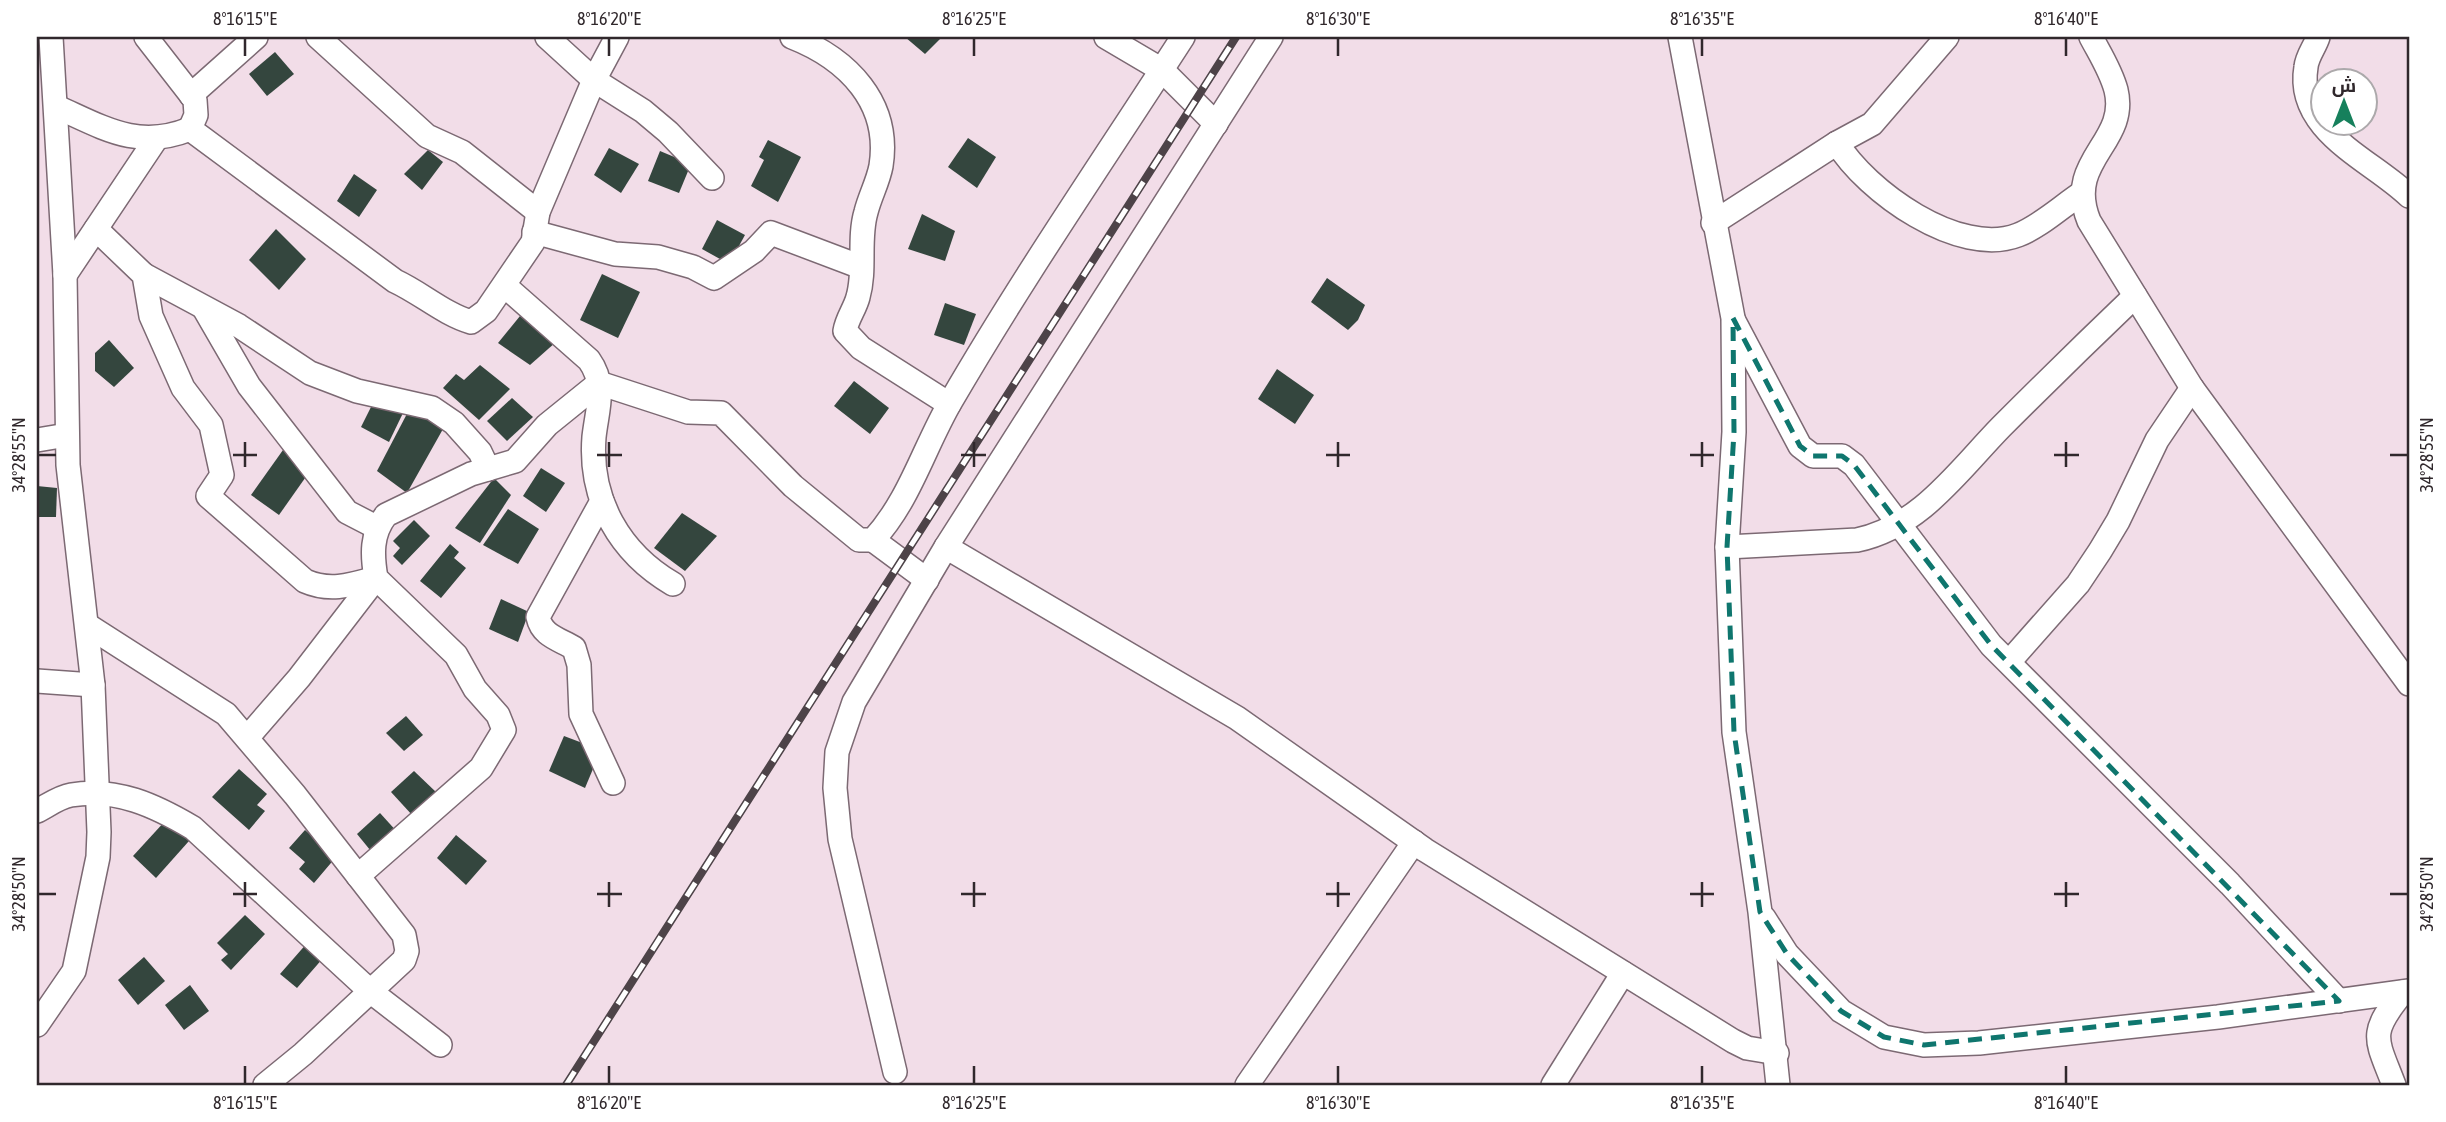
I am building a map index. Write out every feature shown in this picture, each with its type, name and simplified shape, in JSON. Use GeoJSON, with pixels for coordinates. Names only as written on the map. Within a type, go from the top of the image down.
{"type":"FeatureCollection","features":[{"type":"Feature","properties":{"kind":"street"},"geometry":{"type":"LineString","coordinates":[[37,1025],[74,971],[98,857],[93,685],[72,522],[67,435],[65,275],[51,37]]}},
{"type":"Feature","properties":{"kind":"street"},"geometry":{"type":"LineString","coordinates":[[57,107],[124,136],[156,139],[190,129],[196,116],[195,100],[146,37]]}},
{"type":"Feature","properties":{"kind":"street"},"geometry":{"type":"LineString","coordinates":[[191,95],[256,37]]}},
{"type":"Feature","properties":{"kind":"street"},"geometry":{"type":"LineString","coordinates":[[318,37],[427,136],[462,152],[536,222],[615,254],[658,257],[693,267],[714,278],[754,251],[771,233],[861,267]]}},
{"type":"Feature","properties":{"kind":"street"},"geometry":{"type":"LineString","coordinates":[[547,37],[594,80],[660,125],[712,178]]}},
{"type":"Feature","properties":{"kind":"street"},"geometry":{"type":"LineString","coordinates":[[190,129],[395,281],[418,292],[458,318],[471,322],[480,318],[533,243],[536,222],[594,80],[617,37]]}},
{"type":"Feature","properties":{"kind":"street"},"geometry":{"type":"LineString","coordinates":[[792,37],[824,54],[862,85],[878,114],[883,147],[881,169],[862,230],[858,298],[846,324],[848,338],[949,404]]}},
{"type":"Feature","properties":{"kind":"street"},"geometry":{"type":"LineString","coordinates":[[1106,37],[1162,69],[1216,124]]}},
{"type":"Feature","properties":{"kind":"street"},"geometry":{"type":"LineString","coordinates":[[873,540],[905,495],[949,404],[1081,190],[1183,37]]}},
{"type":"Feature","properties":{"kind":"street"},"geometry":{"type":"LineString","coordinates":[[895,1072],[840,839],[835,788],[837,752],[854,702],[946,547],[1271,37]]}},
{"type":"Feature","properties":{"kind":"street"},"geometry":{"type":"LineString","coordinates":[[1679,37],[1733,318],[1734,432],[1727,547],[1734,732],[1760,912],[1779,1085]]}},
{"type":"Feature","properties":{"kind":"street"},"geometry":{"type":"LineString","coordinates":[[1713,223],[1836,143],[1872,124],[1947,37]]}},
{"type":"Feature","properties":{"kind":"street"},"geometry":{"type":"LineString","coordinates":[[2091,37],[2106,63],[2117,92],[2117,116],[2089,167],[2082,193],[2081,203],[2089,221],[2192,388],[2407,673]]}},
{"type":"Feature","properties":{"kind":"street"},"geometry":{"type":"LineString","coordinates":[[2318,37],[2305,72],[2306,89],[2318,118],[2328,132],[2409,196]]}},
{"type":"Feature","properties":{"kind":"street"},"geometry":{"type":"LineString","coordinates":[[65,275],[156,139]]}},
{"type":"Feature","properties":{"kind":"street"},"geometry":{"type":"LineString","coordinates":[[1836,143],[1848,161],[1868,181],[1903,206],[1962,238],[1995,239],[2018,235],[2082,193]]}},
{"type":"Feature","properties":{"kind":"street"},"geometry":{"type":"LineString","coordinates":[[96,229],[144,275],[266,342],[310,373],[357,391],[432,408],[454,423],[480,452],[488,469]]}},
{"type":"Feature","properties":{"kind":"street"},"geometry":{"type":"LineString","coordinates":[[144,275],[152,316],[183,387],[211,425],[216,439],[222,475],[208,496],[305,581],[320,588],[348,586],[376,578]]}},
{"type":"Feature","properties":{"kind":"street"},"geometry":{"type":"LineString","coordinates":[[505,286],[589,360],[597,372],[599,383],[593,453],[597,489],[622,539],[638,561],[673,584]]}},
{"type":"Feature","properties":{"kind":"street"},"geometry":{"type":"LineString","coordinates":[[1727,547],[1857,540],[1875,536],[1898,523],[1941,492],[2002,426],[2135,296]]}},
{"type":"Feature","properties":{"kind":"street"},"geometry":{"type":"LineString","coordinates":[[205,310],[248,386],[347,512],[376,527]]}},
{"type":"Feature","properties":{"kind":"street"},"geometry":{"type":"LineString","coordinates":[[1733,318],[1800,446],[1813,456],[1842,456],[1854,466],[1991,645],[2230,884],[2339,1001]]}},
{"type":"Feature","properties":{"kind":"street"},"geometry":{"type":"LineString","coordinates":[[599,383],[688,412],[721,412],[793,486],[859,540],[873,540],[927,580]]}},
{"type":"Feature","properties":{"kind":"street"},"geometry":{"type":"LineString","coordinates":[[358,876],[481,768],[504,730],[498,715],[475,689],[456,656],[376,578],[373,562],[376,527],[386,515],[410,502],[488,469],[516,461],[548,425],[599,383]]}},
{"type":"Feature","properties":{"kind":"street"},"geometry":{"type":"LineString","coordinates":[[2008,662],[2085,573],[2118,521],[2157,440],[2192,388]]}},
{"type":"Feature","properties":{"kind":"street"},"geometry":{"type":"LineString","coordinates":[[37,440],[67,435]]}},
{"type":"Feature","properties":{"kind":"street"},"geometry":{"type":"LineString","coordinates":[[602,501],[538,617],[540,627],[550,636],[574,649],[579,665],[581,714],[613,783]]}},
{"type":"Feature","properties":{"kind":"street"},"geometry":{"type":"LineString","coordinates":[[946,547],[1226,712],[1414,842],[1733,1041],[1747,1048],[1777,1053]]}},
{"type":"Feature","properties":{"kind":"street"},"geometry":{"type":"LineString","coordinates":[[247,738],[299,678],[376,578]]}},
{"type":"Feature","properties":{"kind":"street"},"geometry":{"type":"LineString","coordinates":[[87,625],[226,714],[404,935],[407,951],[404,960],[265,1085]]}},
{"type":"Feature","properties":{"kind":"street"},"geometry":{"type":"LineString","coordinates":[[37,681],[93,685]]}},
{"type":"Feature","properties":{"kind":"street"},"geometry":{"type":"LineString","coordinates":[[37,811],[68,795],[97,793],[143,802],[193,828],[370,991],[440,1045]]}},
{"type":"Feature","properties":{"kind":"street"},"geometry":{"type":"LineString","coordinates":[[1247,1085],[1414,842]]}},
{"type":"Feature","properties":{"kind":"street"},"geometry":{"type":"LineString","coordinates":[[1760,912],[1787,954],[1841,1011],[1884,1037],[1924,1045],[1979,1044],[2406,992]]}},
{"type":"Feature","properties":{"kind":"street"},"geometry":{"type":"LineString","coordinates":[[1553,1085],[1623,974]]}},
{"type":"Feature","properties":{"kind":"street"},"geometry":{"type":"LineString","coordinates":[[2393,1085],[2378,1048],[2379,1026],[2406,992]]}},
{"type":"Feature","properties":{"kind":"highlighted area"},"geometry":{"type":"Polygon","coordinates":[[[1733,318],[1800,446],[1813,456],[1842,456],[1854,465],[1991,645],[2339,1001],[1924,1045],[1884,1037],[1841,1011],[1787,954],[1760,912],[1734,732],[1727,547],[1734,432],[1733,318]]]}},
{"type":"Feature","properties":{"kind":"building"},"geometry":{"type":"Polygon","coordinates":[[[905,37],[942,37],[925,54],[905,37]]]}},
{"type":"Feature","properties":{"kind":"building"},"geometry":{"type":"Polygon","coordinates":[[[275,52],[294,74],[267,96],[249,74],[275,52]]]}},
{"type":"Feature","properties":{"kind":"building"},"geometry":{"type":"Polygon","coordinates":[[[968,138],[996,157],[977,188],[948,167],[968,138]]]}},
{"type":"Feature","properties":{"kind":"building"},"geometry":{"type":"Polygon","coordinates":[[[768,140],[801,157],[778,202],[751,186],[764,160],[759,157],[768,140]]]}},
{"type":"Feature","properties":{"kind":"building"},"geometry":{"type":"Polygon","coordinates":[[[609,148],[639,164],[621,193],[594,175],[609,148]]]}},
{"type":"Feature","properties":{"kind":"building"},"geometry":{"type":"Polygon","coordinates":[[[428,150],[443,162],[422,190],[404,174],[428,150]]]}},
{"type":"Feature","properties":{"kind":"building"},"geometry":{"type":"Polygon","coordinates":[[[660,151],[691,164],[679,193],[648,181],[660,151]]]}},
{"type":"Feature","properties":{"kind":"building"},"geometry":{"type":"Polygon","coordinates":[[[354,174],[377,190],[359,217],[337,201],[354,174]]]}},
{"type":"Feature","properties":{"kind":"building"},"geometry":{"type":"Polygon","coordinates":[[[922,214],[955,231],[945,261],[908,249],[922,214]]]}},
{"type":"Feature","properties":{"kind":"building"},"geometry":{"type":"Polygon","coordinates":[[[717,220],[745,235],[729,264],[702,249],[717,220]]]}},
{"type":"Feature","properties":{"kind":"building"},"geometry":{"type":"Polygon","coordinates":[[[276,229],[306,259],[279,290],[249,260],[276,229]]]}},
{"type":"Feature","properties":{"kind":"building"},"geometry":{"type":"Polygon","coordinates":[[[602,274],[640,292],[618,338],[580,320],[602,274]]]}},
{"type":"Feature","properties":{"kind":"building"},"geometry":{"type":"Polygon","coordinates":[[[1327,278],[1365,305],[1358,320],[1348,330],[1311,302],[1327,278]]]}},
{"type":"Feature","properties":{"kind":"building"},"geometry":{"type":"Polygon","coordinates":[[[945,303],[976,314],[964,345],[934,335],[945,303]]]}},
{"type":"Feature","properties":{"kind":"building"},"geometry":{"type":"Polygon","coordinates":[[[520,316],[556,342],[530,365],[498,343],[520,316]]]}},
{"type":"Feature","properties":{"kind":"building"},"geometry":{"type":"Polygon","coordinates":[[[109,340],[134,368],[114,387],[95,371],[95,353],[109,340]]]}},
{"type":"Feature","properties":{"kind":"building"},"geometry":{"type":"Polygon","coordinates":[[[480,365],[510,389],[479,420],[443,388],[456,374],[464,380],[480,365]]]}},
{"type":"Feature","properties":{"kind":"building"},"geometry":{"type":"Polygon","coordinates":[[[1277,369],[1314,395],[1295,424],[1258,399],[1277,369]]]}},
{"type":"Feature","properties":{"kind":"building"},"geometry":{"type":"Polygon","coordinates":[[[854,381],[889,408],[870,434],[834,406],[854,381]]]}},
{"type":"Feature","properties":{"kind":"building"},"geometry":{"type":"Polygon","coordinates":[[[512,398],[533,417],[507,441],[487,421],[512,398]]]}},
{"type":"Feature","properties":{"kind":"building"},"geometry":{"type":"Polygon","coordinates":[[[375,399],[403,413],[389,442],[361,427],[375,399]]]}},
{"type":"Feature","properties":{"kind":"building"},"geometry":{"type":"Polygon","coordinates":[[[410,408],[443,429],[407,493],[377,471],[410,408]]]}},
{"type":"Feature","properties":{"kind":"building"},"geometry":{"type":"Polygon","coordinates":[[[283,450],[310,471],[279,515],[251,495],[283,450]]]}},
{"type":"Feature","properties":{"kind":"building"},"geometry":{"type":"Polygon","coordinates":[[[541,468],[565,483],[546,512],[523,496],[541,468]]]}},
{"type":"Feature","properties":{"kind":"building"},"geometry":{"type":"Polygon","coordinates":[[[494,478],[511,495],[480,543],[455,528],[494,478]]]}},
{"type":"Feature","properties":{"kind":"building"},"geometry":{"type":"Polygon","coordinates":[[[37,486],[57,488],[56,517],[37,517],[37,486]]]}},
{"type":"Feature","properties":{"kind":"building"},"geometry":{"type":"Polygon","coordinates":[[[508,509],[539,529],[518,564],[483,545],[508,509]]]}},
{"type":"Feature","properties":{"kind":"building"},"geometry":{"type":"Polygon","coordinates":[[[682,513],[717,536],[685,571],[654,548],[682,513]]]}},
{"type":"Feature","properties":{"kind":"building"},"geometry":{"type":"Polygon","coordinates":[[[414,520],[430,536],[402,565],[393,556],[400,548],[393,541],[414,520]]]}},
{"type":"Feature","properties":{"kind":"building"},"geometry":{"type":"Polygon","coordinates":[[[450,544],[459,552],[454,558],[466,568],[441,598],[420,581],[450,544]]]}},
{"type":"Feature","properties":{"kind":"building"},"geometry":{"type":"Polygon","coordinates":[[[501,599],[529,612],[518,642],[489,629],[501,599]]]}},
{"type":"Feature","properties":{"kind":"building"},"geometry":{"type":"Polygon","coordinates":[[[406,716],[423,735],[404,751],[386,733],[406,716]]]}},
{"type":"Feature","properties":{"kind":"building"},"geometry":{"type":"Polygon","coordinates":[[[564,736],[593,747],[598,757],[585,788],[549,771],[564,736]]]}},
{"type":"Feature","properties":{"kind":"building"},"geometry":{"type":"Polygon","coordinates":[[[239,769],[267,794],[257,805],[265,811],[249,830],[212,797],[239,769]]]}},
{"type":"Feature","properties":{"kind":"building"},"geometry":{"type":"Polygon","coordinates":[[[414,771],[437,793],[413,816],[391,792],[414,771]]]}},
{"type":"Feature","properties":{"kind":"building"},"geometry":{"type":"Polygon","coordinates":[[[380,813],[399,834],[375,856],[357,834],[380,813]]]}},
{"type":"Feature","properties":{"kind":"building"},"geometry":{"type":"Polygon","coordinates":[[[166,820],[189,841],[156,878],[133,856],[166,820]]]}},
{"type":"Feature","properties":{"kind":"building"},"geometry":{"type":"Polygon","coordinates":[[[305,830],[336,857],[314,883],[299,869],[305,862],[289,848],[305,830]]]}},
{"type":"Feature","properties":{"kind":"building"},"geometry":{"type":"Polygon","coordinates":[[[456,835],[487,861],[466,885],[437,858],[456,835]]]}},
{"type":"Feature","properties":{"kind":"building"},"geometry":{"type":"Polygon","coordinates":[[[245,915],[265,934],[231,970],[221,960],[228,954],[217,943],[245,915]]]}},
{"type":"Feature","properties":{"kind":"building"},"geometry":{"type":"Polygon","coordinates":[[[308,942],[324,957],[297,988],[280,974],[308,942]]]}},
{"type":"Feature","properties":{"kind":"building"},"geometry":{"type":"Polygon","coordinates":[[[144,957],[165,981],[138,1005],[118,980],[144,957]]]}},
{"type":"Feature","properties":{"kind":"building"},"geometry":{"type":"Polygon","coordinates":[[[190,985],[209,1011],[184,1030],[165,1005],[190,985]]]}},
{"type":"Feature","properties":{"kind":"railway"},"geometry":{"type":"LineString","coordinates":[[566,1085],[1236,37]]}}]}
